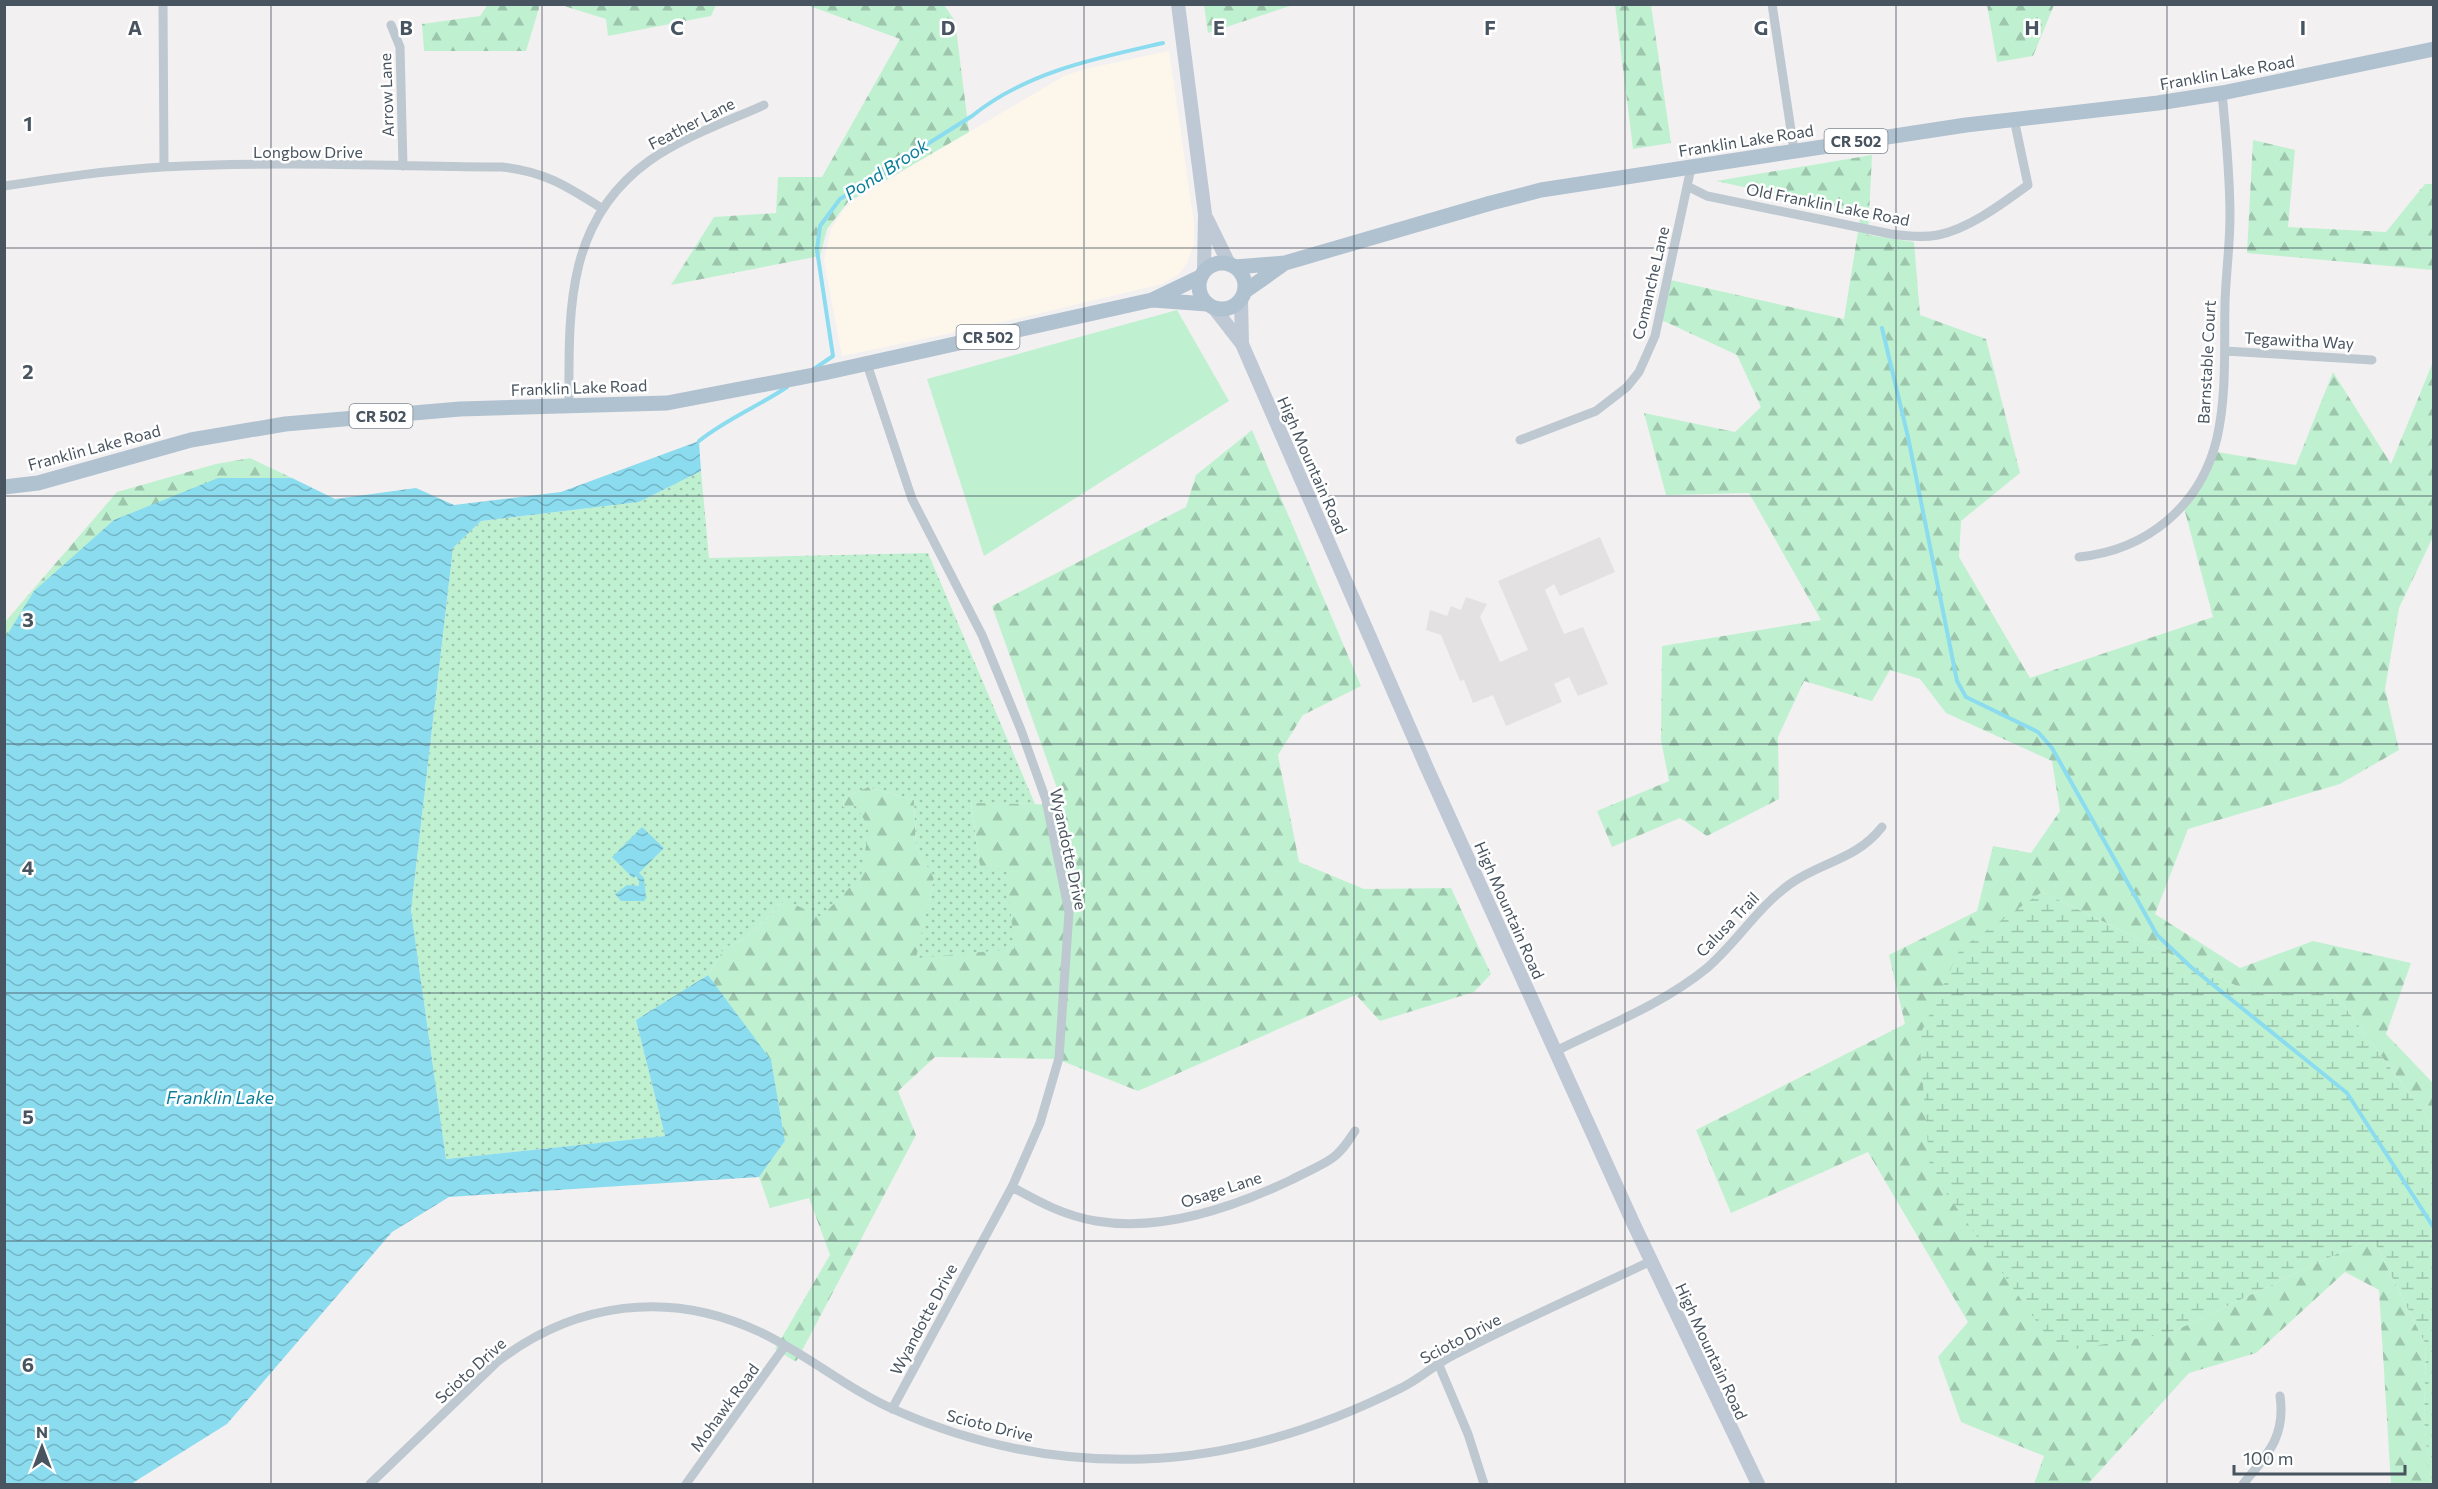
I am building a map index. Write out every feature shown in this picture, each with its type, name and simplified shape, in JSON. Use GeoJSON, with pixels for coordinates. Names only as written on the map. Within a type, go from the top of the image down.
{"type":"FeatureCollection","features":[{"type":"Feature","properties":{"kind":"main road"},"geometry":{"type":"LineString","coordinates":[[1178,4],[1205,214],[1199,291],[1210,306]]}},
{"type":"Feature","properties":{"kind":"main road","name":"Franklin Lake Road"},"geometry":{"type":"LineString","coordinates":[[1232,266],[1285,263],[1522,194],[1794,150],[2014,119],[2119,109],[2222,93],[2433,49]]}},
{"type":"Feature","properties":{"kind":"main road"},"geometry":{"type":"LineString","coordinates":[[1205,214],[1232,266],[1243,277],[1242,295]]}},
{"type":"Feature","properties":{"kind":"main road","name":"Franklin Lake Road"},"geometry":{"type":"LineString","coordinates":[[1242,295],[1285,263]]}},
{"type":"Feature","properties":{"kind":"main road","name":"CR 502"},"geometry":{"type":"LineString","coordinates":[[1202,274],[1217,264],[1232,266]]}},
{"type":"Feature","properties":{"kind":"main road","name":"Franklin Lake Road"},"geometry":{"type":"LineString","coordinates":[[4,487],[38,483],[191,440],[285,424],[460,409],[667,403],[867,364],[1152,300],[1202,274]]}},
{"type":"Feature","properties":{"kind":"main road","name":"CR 502"},"geometry":{"type":"LineString","coordinates":[[1210,306],[1229,308],[1242,295]]}},
{"type":"Feature","properties":{"kind":"main road","name":"High Mountain Road"},"geometry":{"type":"LineString","coordinates":[[1242,295],[1242,344]]}},
{"type":"Feature","properties":{"kind":"main road","name":"Franklin Lake Road"},"geometry":{"type":"LineString","coordinates":[[1152,300],[1210,306]]}},
{"type":"Feature","properties":{"kind":"main road","name":"High Mountain Road"},"geometry":{"type":"LineString","coordinates":[[1210,306],[1242,344],[1423,760],[1651,1261],[1758,1485]]}},
{"type":"Feature","properties":{"kind":"street"},"geometry":{"type":"LineString","coordinates":[[164,4],[164,167]]}},
{"type":"Feature","properties":{"kind":"street"},"geometry":{"type":"LineString","coordinates":[[1772,4],[1794,150]]}},
{"type":"Feature","properties":{"kind":"street","name":"Arrow Lane"},"geometry":{"type":"LineString","coordinates":[[391,26],[400,47],[403,166]]}},
{"type":"Feature","properties":{"kind":"street","name":"Barnstable Court"},"geometry":{"type":"LineString","coordinates":[[2079,557],[2102,555],[2126,548],[2146,537],[2178,511],[2192,493],[2207,465],[2217,438],[2225,351],[2225,301],[2230,218],[2230,168],[2222,93]]}},
{"type":"Feature","properties":{"kind":"street","name":"Feather Lane"},"geometry":{"type":"LineString","coordinates":[[569,407],[569,318],[572,291],[588,236],[603,209],[630,177],[649,161],[672,147],[764,105]]}},
{"type":"Feature","properties":{"kind":"street","name":"Old Franklin Lake Road"},"geometry":{"type":"LineString","coordinates":[[1687,186],[1707,196],[1891,234],[1921,237],[1939,235],[1997,208],[2028,185],[2014,119]]}},
{"type":"Feature","properties":{"kind":"street","name":"Longbow Drive"},"geometry":{"type":"LineString","coordinates":[[4,186],[114,171],[164,167],[222,165],[502,167],[523,169],[561,183],[603,209]]}},
{"type":"Feature","properties":{"kind":"street","name":"Comanche Lane"},"geometry":{"type":"LineString","coordinates":[[1520,440],[1596,411],[1612,400],[1639,372],[1655,336],[1691,168]]}},
{"type":"Feature","properties":{"kind":"street","name":"Tegawitha Way"},"geometry":{"type":"LineString","coordinates":[[2225,351],[2372,360]]}},
{"type":"Feature","properties":{"kind":"street","name":"Wyandotte Drive"},"geometry":{"type":"LineString","coordinates":[[867,364],[912,499],[982,635],[1021,730],[1046,800],[1069,912],[1059,1058],[1040,1124],[1012,1187],[891,1409]]}},
{"type":"Feature","properties":{"kind":"street","name":"Calusa Trail"},"geometry":{"type":"LineString","coordinates":[[1556,1051],[1690,981],[1724,951],[1760,909],[1776,895],[1813,870],[1858,851],[1870,842],[1882,827]]}},
{"type":"Feature","properties":{"kind":"street","name":"Osage Lane"},"geometry":{"type":"LineString","coordinates":[[1012,1187],[1054,1210],[1097,1221],[1148,1223],[1180,1218],[1232,1204],[1316,1167],[1342,1149],[1356,1131]]}},
{"type":"Feature","properties":{"kind":"street","name":"Scioto Drive"},"geometry":{"type":"LineString","coordinates":[[370,1485],[496,1362],[537,1335],[563,1323],[594,1313],[635,1307],[686,1309],[733,1321],[785,1346],[857,1391],[891,1409],[955,1433],[1030,1451],[1107,1459],[1184,1456],[1241,1446],[1299,1431],[1342,1414],[1404,1386],[1438,1363],[1651,1261]]}},
{"type":"Feature","properties":{"kind":"street","name":"Mohawk Road"},"geometry":{"type":"LineString","coordinates":[[686,1485],[785,1346]]}},
{"type":"Feature","properties":{"kind":"street"},"geometry":{"type":"LineString","coordinates":[[1438,1363],[1468,1434],[1484,1485]]}},
{"type":"Feature","properties":{"kind":"street"},"geometry":{"type":"LineString","coordinates":[[2243,1485],[2271,1449],[2278,1436],[2281,1424],[2280,1396]]}},
{"type":"Feature","properties":{"kind":"shaded area"},"geometry":{"type":"Polygon","coordinates":[[[1169,51],[1194,224],[1194,244],[1187,263],[1179,274],[1162,284],[994,324],[842,356],[824,261],[831,229],[844,209],[856,199],[1066,75],[1169,51]]]}},
{"type":"Feature","properties":{"kind":"shaded area"},"geometry":{"type":"Polygon","coordinates":[[[1600,537],[1615,572],[1560,596],[1554,584],[1545,590],[1564,634],[1583,627],[1608,684],[1578,696],[1569,677],[1554,684],[1562,702],[1506,726],[1493,695],[1473,703],[1464,680],[1460,681],[1441,635],[1426,630],[1430,610],[1447,616],[1451,606],[1461,610],[1466,597],[1487,604],[1480,617],[1500,662],[1528,650],[1498,581],[1600,537]]]}},
{"type":"Feature","properties":{"kind":"green space"},"geometry":{"type":"Polygon","coordinates":[[[488,4],[540,5],[526,51],[424,51],[422,24],[480,16],[488,4]]]}},
{"type":"Feature","properties":{"kind":"green space"},"geometry":{"type":"Polygon","coordinates":[[[1204,4],[1293,5],[1208,33],[1204,4]]]}},
{"type":"Feature","properties":{"kind":"green space"},"geometry":{"type":"Polygon","coordinates":[[[561,5],[716,5],[711,16],[608,36],[606,19],[561,5]]]}},
{"type":"Feature","properties":{"kind":"green space"},"geometry":{"type":"Polygon","coordinates":[[[807,5],[944,5],[955,21],[969,132],[848,202],[827,229],[820,256],[671,285],[714,217],[776,213],[778,177],[822,177],[900,39],[807,5]]]}},
{"type":"Feature","properties":{"kind":"green space"},"geometry":{"type":"Polygon","coordinates":[[[1615,5],[1651,5],[1671,143],[1633,149],[1615,5]]]}},
{"type":"Feature","properties":{"kind":"green space"},"geometry":{"type":"Polygon","coordinates":[[[1987,5],[2054,5],[2033,56],[1997,62],[1987,5]]]}},
{"type":"Feature","properties":{"kind":"green space"},"geometry":{"type":"Polygon","coordinates":[[[2253,140],[2295,150],[2288,227],[2386,232],[2425,184],[2433,184],[2433,270],[2247,253],[2253,140]]]}},
{"type":"Feature","properties":{"kind":"green space"},"geometry":{"type":"Polygon","coordinates":[[[1872,155],[1868,235],[1914,242],[1920,315],[1986,339],[2020,473],[1961,521],[1959,557],[2030,678],[2213,617],[2183,504],[2217,452],[2296,465],[2333,372],[2391,464],[2433,362],[2433,537],[2399,608],[2385,689],[2399,750],[2340,784],[2188,829],[2155,914],[2240,968],[2313,941],[2411,963],[2386,1034],[2433,1083],[2433,1125],[2335,994],[2249,992],[2042,892],[2170,1333],[2372,1237],[2426,1345],[2424,1420],[2431,1484],[2391,1484],[2379,1290],[2345,1272],[2256,1353],[2189,1373],[2088,1484],[2034,1484],[2044,1456],[1961,1422],[1938,1357],[1968,1322],[1868,1152],[1731,1213],[1696,1130],[1905,1024],[1889,955],[1977,911],[1993,846],[2031,853],[2060,811],[2052,761],[1946,713],[1920,679],[1890,670],[1872,701],[1804,681],[1778,737],[1779,799],[1707,836],[1680,818],[1612,847],[1597,811],[1669,781],[1661,740],[1662,646],[1821,620],[1749,493],[1666,495],[1644,413],[1735,432],[1761,407],[1737,355],[1655,317],[1666,279],[1844,319],[1861,213],[1716,181],[1872,155]]]}},
{"type":"Feature","properties":{"kind":"green space"},"geometry":{"type":"Polygon","coordinates":[[[1177,310],[1229,401],[984,556],[927,379],[1177,310]]]}},
{"type":"Feature","properties":{"kind":"green space"},"geometry":{"type":"Polygon","coordinates":[[[1252,430],[1361,686],[1303,715],[1278,755],[1299,862],[1364,889],[1451,888],[1491,974],[1474,992],[1380,1021],[1356,995],[1138,1091],[1057,1059],[935,1057],[898,1091],[916,1135],[796,1362],[775,1349],[830,1255],[809,1198],[770,1208],[759,1177],[785,1141],[771,1061],[708,975],[725,947],[744,940],[785,900],[856,806],[843,808],[844,798],[868,787],[914,800],[916,845],[934,878],[917,958],[1007,868],[980,868],[971,802],[1063,805],[992,606],[1186,507],[1196,475],[1252,430]]]}},
{"type":"Feature","properties":{"kind":"green space"},"geometry":{"type":"Polygon","coordinates":[[[250,458],[292,478],[218,478],[5,640],[5,622],[117,492],[216,464],[250,458]]]}},
{"type":"Feature","properties":{"kind":"green space"},"geometry":{"type":"Polygon","coordinates":[[[701,471],[709,558],[928,553],[1035,804],[971,803],[980,868],[1007,868],[1014,949],[916,958],[934,879],[916,845],[914,800],[868,787],[844,798],[843,807],[856,806],[869,828],[861,876],[821,917],[785,900],[744,940],[725,947],[708,975],[636,1020],[665,1136],[446,1159],[411,910],[453,548],[481,521],[639,502],[701,471]]]}},
{"type":"Feature","properties":{"kind":"green space"},"geometry":{"type":"Polygon","coordinates":[[[2042,892],[2249,992],[2335,994],[2433,1125],[2433,1484],[2430,1481],[2424,1420],[2426,1345],[2372,1237],[2170,1333],[2058,1352],[1930,1170],[1919,1037],[1960,949],[2042,892]]]}},
{"type":"Feature","properties":{"kind":"water","name":"Franklin Lake"},"geometry":{"type":"Polygon","coordinates":[[[699,441],[701,471],[639,502],[481,521],[453,548],[411,910],[446,1159],[665,1136],[636,1020],[708,975],[771,1060],[785,1141],[759,1177],[449,1197],[392,1232],[227,1424],[131,1484],[5,1484],[4,640],[34,591],[114,520],[218,478],[292,478],[335,499],[416,488],[454,505],[561,492],[699,441]]]}},
{"type":"Feature","properties":{"kind":"water"},"geometry":{"type":"Polygon","coordinates":[[[642,827],[664,848],[639,873],[644,878],[646,898],[644,901],[621,901],[615,894],[627,885],[639,886],[639,880],[636,876],[633,878],[612,857],[642,827]]]}},
{"type":"Feature","properties":{"kind":"waterway","name":"Pond Brook"},"geometry":{"type":"LineString","coordinates":[[814,369],[833,356],[817,250],[820,226],[840,199],[1015,88],[1088,61],[1163,43]]}},
{"type":"Feature","properties":{"kind":"waterway"},"geometry":{"type":"LineString","coordinates":[[1882,328],[1908,437],[1957,681],[1966,697],[2038,732],[2052,748],[2157,935],[2191,967],[2347,1093],[2434,1228]]}},
{"type":"Feature","properties":{"kind":"waterway","name":"Pond Brook"},"geometry":{"type":"LineString","coordinates":[[699,441],[720,426],[787,387]]}}]}
